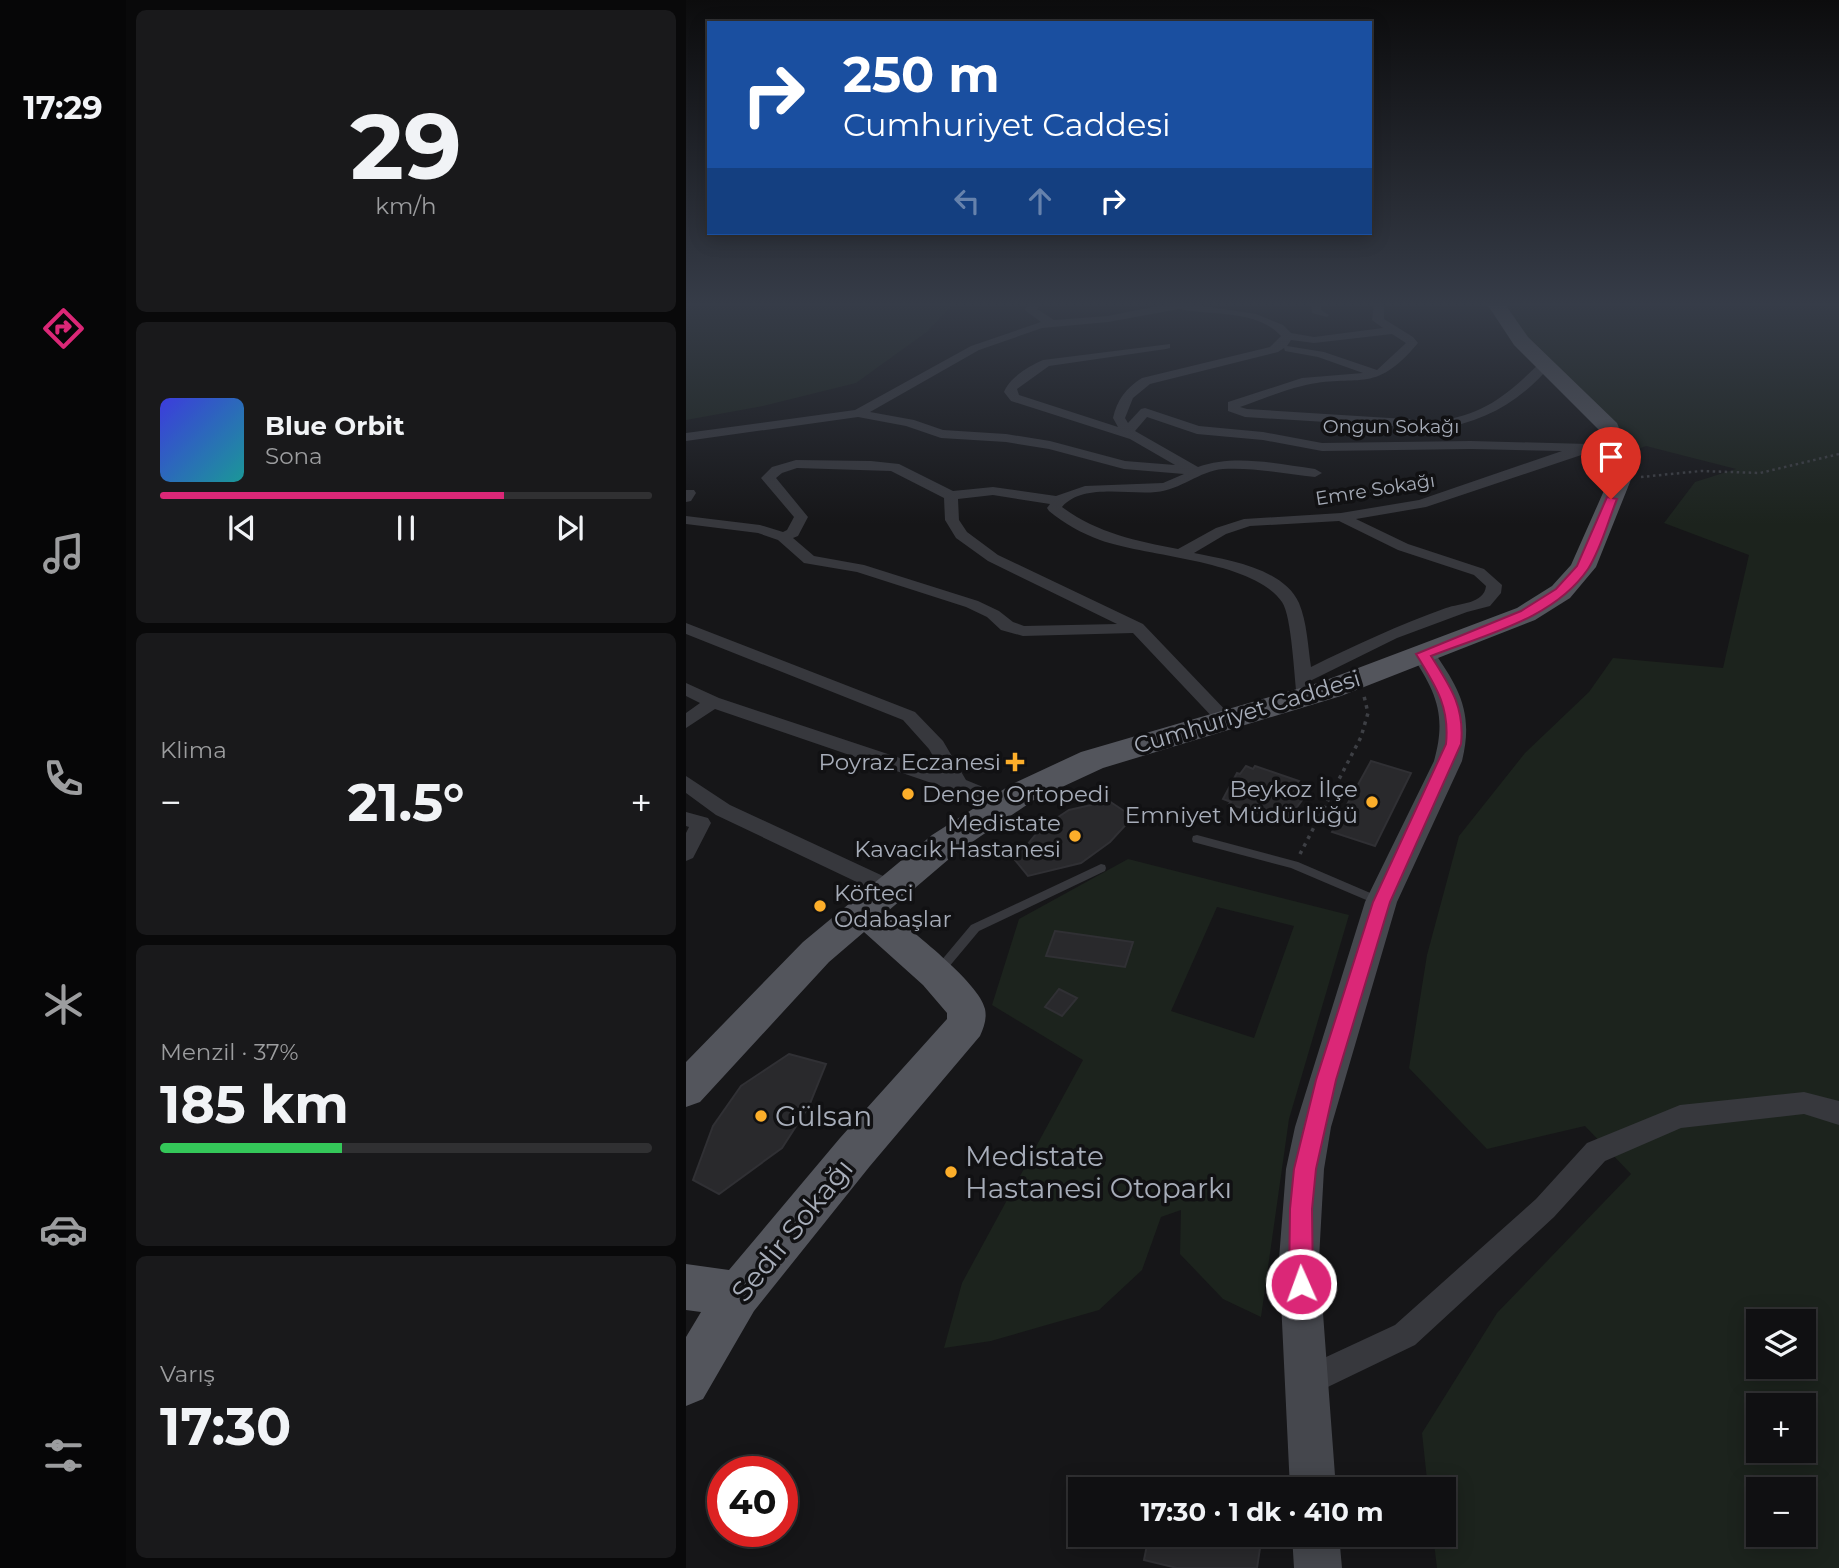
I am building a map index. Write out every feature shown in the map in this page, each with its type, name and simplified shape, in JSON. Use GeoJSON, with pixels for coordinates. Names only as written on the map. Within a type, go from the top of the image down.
{"type":"FeatureCollection","features":[{"type":"Feature","properties":{"kind":"main road"},"geometry":{"type":"LineString","coordinates":[[1560,377],[1609,428],[1622,461],[1621,477]]}},
{"type":"Feature","properties":{"kind":"main road","name":"Cumhuriyet Caddesi"},"geometry":{"type":"LineString","coordinates":[[686,1089],[816,952],[944,844],[1023,792],[1092,760],[1224,719],[1304,688],[1352,681],[1526,614],[1561,592],[1583,567],[1621,477]]}},
{"type":"Feature","properties":{"kind":"main road"},"geometry":{"type":"LineString","coordinates":[[877,900],[936,974]]}},
{"type":"Feature","properties":{"kind":"main road","name":"Sedir Sokağı"},"geometry":{"type":"LineString","coordinates":[[686,1382],[738,1294],[855,1152],[966,1024],[966,1008],[936,974]]}},
{"type":"Feature","properties":{"kind":"main road"},"geometry":{"type":"LineString","coordinates":[[686,1287],[738,1294]]}},
{"type":"Feature","properties":{"kind":"street"},"geometry":{"type":"LineString","coordinates":[[858,413],[922,377]]}},
{"type":"Feature","properties":{"kind":"street"},"geometry":{"type":"LineString","coordinates":[[1024,377],[1011,388],[1010,392],[1015,398],[1130,434],[1195,471]]}},
{"type":"Feature","properties":{"kind":"street"},"geometry":{"type":"LineString","coordinates":[[1130,434],[1119,418],[1123,402],[1133,388],[1146,381],[1164,377]]}},
{"type":"Feature","properties":{"kind":"street"},"geometry":{"type":"LineString","coordinates":[[1347,377],[1302,382],[1243,400],[1231,408],[1245,413],[1329,420],[1457,424],[1501,406],[1531,377]]}},
{"type":"Feature","properties":{"kind":"street","name":"Ongun Sokağı"},"geometry":{"type":"LineString","coordinates":[[1130,434],[1145,412],[1197,430],[1263,436],[1322,447],[1471,445],[1586,448]]}},
{"type":"Feature","properties":{"kind":"street"},"geometry":{"type":"LineString","coordinates":[[686,437],[858,413],[909,423],[941,434],[1006,438],[1050,445],[1132,466],[1195,471],[1225,465],[1315,473]]}},
{"type":"Feature","properties":{"kind":"street","name":"Emre Sokağı"},"geometry":{"type":"LineString","coordinates":[[1181,554],[1221,531],[1249,522],[1341,517],[1421,504],[1586,448],[1616,441]]}},
{"type":"Feature","properties":{"kind":"street"},"geometry":{"type":"LineString","coordinates":[[768,478],[770,463],[776,459],[799,455]]}},
{"type":"Feature","properties":{"kind":"street"},"geometry":{"type":"LineString","coordinates":[[768,478],[777,470],[796,464],[894,467],[951,496],[993,491],[1058,500],[1077,492],[1105,488],[1169,487],[1195,471]]}},
{"type":"Feature","properties":{"kind":"street"},"geometry":{"type":"LineString","coordinates":[[768,478],[786,496],[801,517],[793,533],[783,537]]}},
{"type":"Feature","properties":{"kind":"street"},"geometry":{"type":"LineString","coordinates":[[951,496],[952,520],[961,535],[993,558],[1137,628],[1224,719]]}},
{"type":"Feature","properties":{"kind":"street"},"geometry":{"type":"LineString","coordinates":[[1058,500],[1055,508],[1060,514],[1085,530],[1251,574],[1278,587],[1291,603],[1304,688],[1391,634],[1462,608],[1484,603],[1493,593],[1494,585],[1479,572],[1403,547],[1341,517]]}},
{"type":"Feature","properties":{"kind":"street"},"geometry":{"type":"LineString","coordinates":[[686,520],[760,529],[783,537],[809,560],[859,568],[972,604],[993,614],[1007,626],[1023,631],[1137,628]]}},
{"type":"Feature","properties":{"kind":"street"},"geometry":{"type":"LineString","coordinates":[[686,628],[909,716],[936,745],[959,785]]}},
{"type":"Feature","properties":{"kind":"street"},"geometry":{"type":"LineString","coordinates":[[1312,1477],[1299,1259],[1305,1169],[1326,1080],[1381,902],[1454,744],[1455,727],[1448,693],[1423,654]]}},
{"type":"Feature","properties":{"kind":"street"},"geometry":{"type":"LineString","coordinates":[[686,690],[713,702],[959,785],[1005,804]]}},
{"type":"Feature","properties":{"kind":"street"},"geometry":{"type":"LineString","coordinates":[[686,722],[713,702]]}},
{"type":"Feature","properties":{"kind":"street"},"geometry":{"type":"LineString","coordinates":[[686,783],[723,810],[738,815],[877,900]]}},
{"type":"Feature","properties":{"kind":"street"},"geometry":{"type":"LineString","coordinates":[[686,853],[694,821],[723,810]]}},
{"type":"Feature","properties":{"kind":"street"},"geometry":{"type":"LineString","coordinates":[[1307,1382],[1405,1335],[1545,1208],[1596,1152],[1680,1117],[1804,1103],[1839,1112]]}},
{"type":"Feature","properties":{"kind":"street"},"geometry":{"type":"LineString","coordinates":[[1317,1547],[1318,1568]]}},
{"type":"Feature","properties":{"kind":"lane"},"geometry":{"type":"LineString","coordinates":[[1197,839],[1294,865],[1381,902]]}},
{"type":"Feature","properties":{"kind":"lane"},"geometry":{"type":"LineString","coordinates":[[936,974],[975,928],[1101,868]]}},
{"type":"Feature","properties":{"kind":"path"},"geometry":{"type":"LineString","coordinates":[[1621,477],[1651,478],[1702,471],[1760,473],[1839,454]]}},
{"type":"Feature","properties":{"kind":"path"},"geometry":{"type":"LineString","coordinates":[[1294,865],[1361,737],[1368,713],[1365,698],[1352,681]]}},
{"type":"Feature","properties":{"kind":"shaded area"},"geometry":{"type":"Polygon","coordinates":[[[686,377],[864,377],[856,383],[763,406],[686,420],[686,377]]]}},
{"type":"Feature","properties":{"kind":"shaded area"},"geometry":{"type":"Polygon","coordinates":[[[1563,377],[1839,377],[1839,1568],[1437,1568],[1434,1547],[1456,1547],[1456,1477],[1427,1477],[1422,1433],[1497,1313],[1631,1174],[1585,1126],[1487,1149],[1409,1068],[1427,955],[1459,836],[1525,753],[1589,692],[1613,658],[1723,668],[1749,555],[1664,523],[1695,482],[1736,469],[1646,446],[1632,451],[1563,377]]]}},
{"type":"Feature","properties":{"kind":"shaded area"},"geometry":{"type":"Polygon","coordinates":[[[1128,859],[1349,915],[1289,1119],[1261,1317],[1223,1299],[1180,1254],[1181,1210],[1161,1217],[1142,1270],[1099,1310],[991,1341],[944,1348],[962,1283],[1083,1060],[992,1005],[1019,919],[1128,859]],[[1217,907],[1171,1011],[1254,1038],[1294,926],[1217,907]],[[1055,931],[1046,956],[1125,967],[1132,942],[1055,931]]]}},
{"type":"Feature","properties":{"kind":"building","name":"Beykoz İlçe Emniyet Müdürlüğü"},"geometry":{"type":"Polygon","coordinates":[[[1371,761],[1411,773],[1375,846],[1332,832],[1371,761]]]}},
{"type":"Feature","properties":{"kind":"building"},"geometry":{"type":"Polygon","coordinates":[[[1246,766],[1253,769],[1255,766],[1299,781],[1297,784],[1306,787],[1301,795],[1305,796],[1286,822],[1229,804],[1231,802],[1223,799],[1237,773],[1240,774],[1246,766]]]}},
{"type":"Feature","properties":{"kind":"building","name":"Medistate Kavacık Hastanesi"},"geometry":{"type":"Polygon","coordinates":[[[1109,801],[1133,817],[1110,842],[1081,863],[1028,876],[1015,860],[1040,829],[1069,810],[1109,801]]]}},
{"type":"Feature","properties":{"kind":"building"},"geometry":{"type":"Polygon","coordinates":[[[1055,931],[1133,942],[1125,967],[1046,956],[1055,931]]]}},
{"type":"Feature","properties":{"kind":"building"},"geometry":{"type":"Polygon","coordinates":[[[1059,989],[1077,998],[1062,1016],[1045,1007],[1059,989]]]}},
{"type":"Feature","properties":{"kind":"building","name":"Gülsan"},"geometry":{"type":"Polygon","coordinates":[[[789,1054],[826,1064],[809,1106],[782,1148],[719,1194],[693,1180],[713,1126],[741,1086],[789,1054]]]}},
{"type":"Feature","properties":{"kind":"building"},"geometry":{"type":"Polygon","coordinates":[[[1147,1547],[1260,1547],[1257,1568],[1177,1568],[1144,1560],[1147,1547]]]}},
{"type":"Feature","properties":{"kind":"place","name":"Poyraz Eczanesi"},"geometry":{"type":"Point","coordinates":[1015,762]}},
{"type":"Feature","properties":{"kind":"place","name":"Denge Ortopedi"},"geometry":{"type":"Point","coordinates":[908,794]}},
{"type":"Feature","properties":{"kind":"place","name":"Beykoz İlçe Emniyet Müdürlüğü"},"geometry":{"type":"Point","coordinates":[1372,802]}},
{"type":"Feature","properties":{"kind":"place","name":"Medistate Kavacık Hastanesi"},"geometry":{"type":"Point","coordinates":[1075,836]}},
{"type":"Feature","properties":{"kind":"place","name":"Köfteci Odabaşlar"},"geometry":{"type":"Point","coordinates":[820,906]}},
{"type":"Feature","properties":{"kind":"place","name":"Gülsan"},"geometry":{"type":"Point","coordinates":[761,1116]}},
{"type":"Feature","properties":{"kind":"place","name":"Medistate Hastanesi Otoparkı"},"geometry":{"type":"Point","coordinates":[951,1172]}},
{"type":"Feature","properties":{"kind":"route"},"geometry":{"type":"LineString","coordinates":[[1301,1284],[1299,1259],[1305,1169],[1326,1080],[1363,968],[1381,902],[1454,744],[1453,709],[1448,693],[1423,654],[1526,614],[1561,592],[1583,567],[1611,499]]}}]}
